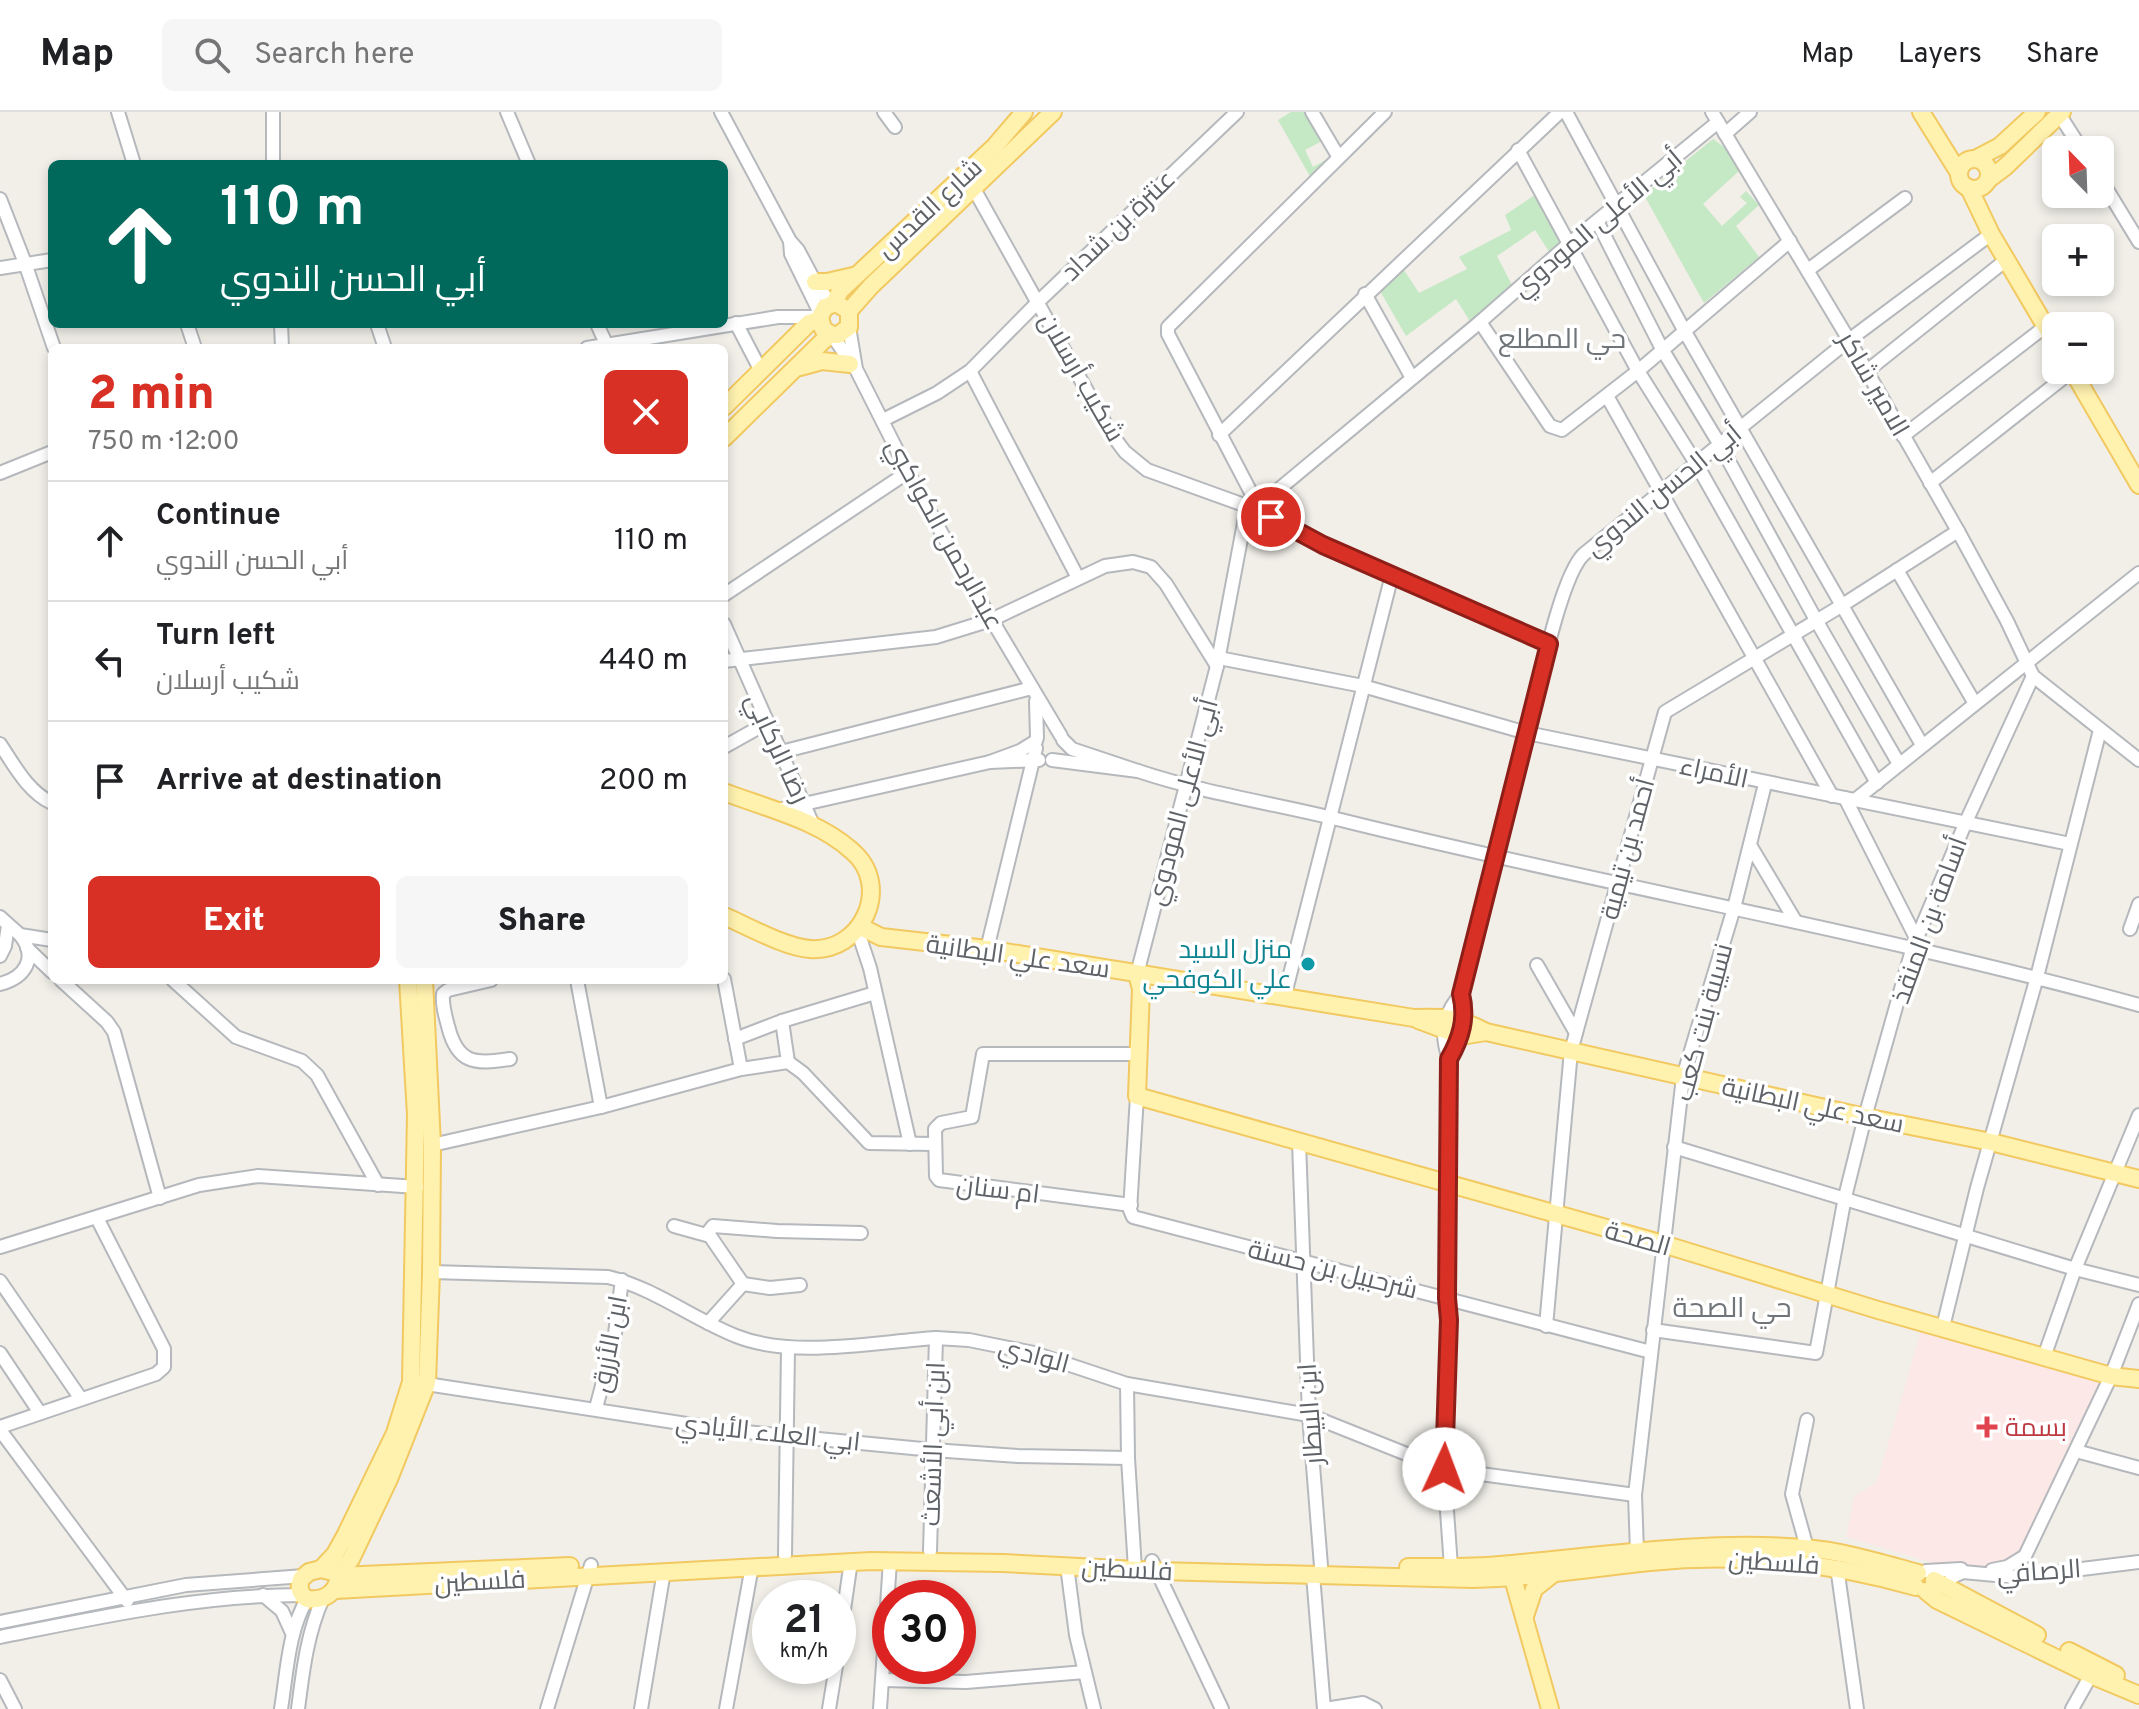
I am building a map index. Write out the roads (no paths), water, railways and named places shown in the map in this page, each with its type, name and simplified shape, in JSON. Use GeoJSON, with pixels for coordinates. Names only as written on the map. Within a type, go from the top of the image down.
{"type":"FeatureCollection","features":[{"type":"Feature","properties":{"kind":"main road"},"geometry":{"type":"LineString","coordinates":[[1921,112],[1967,164],[1987,165],[1979,185],[1991,234],[2042,313]]}},
{"type":"Feature","properties":{"kind":"main road"},"geometry":{"type":"LineString","coordinates":[[1931,112],[1967,164]]}},
{"type":"Feature","properties":{"kind":"main road"},"geometry":{"type":"LineString","coordinates":[[2037,112],[2000,146],[1967,164],[1961,182],[1979,185],[2005,167],[2060,113]]}},
{"type":"Feature","properties":{"kind":"main road"},"geometry":{"type":"LineString","coordinates":[[728,434],[831,334],[823,329],[832,314],[871,286],[974,189],[1047,114]]}},
{"type":"Feature","properties":{"kind":"main road","name":"شارع القدس"},"geometry":{"type":"LineString","coordinates":[[728,403],[809,323],[832,314],[840,291],[995,146],[1016,115]]}},
{"type":"Feature","properties":{"kind":"main road"},"geometry":{"type":"LineString","coordinates":[[1979,185],[2044,312]]}},
{"type":"Feature","properties":{"kind":"main road"},"geometry":{"type":"LineString","coordinates":[[815,282],[858,274]]}},
{"type":"Feature","properties":{"kind":"main road"},"geometry":{"type":"LineString","coordinates":[[795,369],[822,361],[853,366]]}},
{"type":"Feature","properties":{"kind":"main road"},"geometry":{"type":"LineString","coordinates":[[2080,384],[2139,485]]}},
{"type":"Feature","properties":{"kind":"main road"},"geometry":{"type":"LineString","coordinates":[[2091,384],[2139,463]]}},
{"type":"Feature","properties":{"kind":"main road"},"geometry":{"type":"LineString","coordinates":[[728,794],[814,827],[852,850],[869,876],[872,893],[869,909],[859,928],[839,944],[824,948],[809,949],[728,918]]}},
{"type":"Feature","properties":{"kind":"main road","name":"سعد علي البطانية"},"geometry":{"type":"LineString","coordinates":[[859,928],[881,937],[987,949],[1486,1032],[1991,1142],[2139,1179]]}},
{"type":"Feature","properties":{"kind":"main road","name":"أبي الأعلى المودوي"},"geometry":{"type":"LineString","coordinates":[[1137,974],[1141,989],[1137,1096]]}},
{"type":"Feature","properties":{"kind":"main road"},"geometry":{"type":"LineString","coordinates":[[323,1586],[335,1554],[419,1383],[416,1115],[408,984]]}},
{"type":"Feature","properties":{"kind":"main road"},"geometry":{"type":"LineString","coordinates":[[323,1586],[351,1559],[389,1479],[419,1383],[431,1272],[432,1145],[424,984]]}},
{"type":"Feature","properties":{"kind":"main road","name":"الصحة"},"geometry":{"type":"LineString","coordinates":[[1137,1096],[1663,1244],[1826,1295],[2111,1376],[2139,1379]]}},
{"type":"Feature","properties":{"kind":"main road","name":"فلسطين"},"geometry":{"type":"LineString","coordinates":[[323,1586],[366,1576],[664,1571],[785,1555],[930,1551],[1135,1565],[1473,1579],[1637,1551],[1706,1545],[1807,1548],[1838,1552],[1928,1582],[2139,1686]]}},
{"type":"Feature","properties":{"kind":"main road","name":"فلسطين"},"geometry":{"type":"LineString","coordinates":[[1317,1571],[1451,1567],[1557,1573],[1653,1562],[1725,1558],[1807,1562],[1928,1582]]}},
{"type":"Feature","properties":{"kind":"main road"},"geometry":{"type":"LineString","coordinates":[[351,1559],[366,1576]]}},
{"type":"Feature","properties":{"kind":"main road","name":"فلسطين"},"geometry":{"type":"LineString","coordinates":[[323,1586],[722,1563],[752,1566],[851,1561],[1135,1565]]}},
{"type":"Feature","properties":{"kind":"main road"},"geometry":{"type":"LineString","coordinates":[[1506,1572],[1510,1599],[1543,1709]]}},
{"type":"Feature","properties":{"kind":"main road"},"geometry":{"type":"LineString","coordinates":[[1506,1572],[1525,1617],[1550,1709]]}},
{"type":"Feature","properties":{"kind":"main road"},"geometry":{"type":"LineString","coordinates":[[1525,1617],[1534,1589],[1557,1573]]}},
{"type":"Feature","properties":{"kind":"main road"},"geometry":{"type":"LineString","coordinates":[[304,1576],[323,1586]]}},
{"type":"Feature","properties":{"kind":"main road"},"geometry":{"type":"LineString","coordinates":[[1473,1579],[1494,1584],[1510,1599]]}},
{"type":"Feature","properties":{"kind":"main road","name":"فلسطين"},"geometry":{"type":"LineString","coordinates":[[1928,1582],[1937,1600],[2139,1695]]}},
{"type":"Feature","properties":{"kind":"street"},"geometry":{"type":"LineString","coordinates":[[118,112],[133,160]]}},
{"type":"Feature","properties":{"kind":"street"},"geometry":{"type":"LineString","coordinates":[[273,112],[273,160]]}},
{"type":"Feature","properties":{"kind":"street"},"geometry":{"type":"LineString","coordinates":[[507,112],[527,160]]}},
{"type":"Feature","properties":{"kind":"street"},"geometry":{"type":"LineString","coordinates":[[721,112],[832,314],[853,366]]}},
{"type":"Feature","properties":{"kind":"street"},"geometry":{"type":"LineString","coordinates":[[884,112],[895,127]]}},
{"type":"Feature","properties":{"kind":"street","name":"عنترة بن شداد"},"geometry":{"type":"LineString","coordinates":[[883,420],[937,393],[970,371],[1237,112]]}},
{"type":"Feature","properties":{"kind":"street"},"geometry":{"type":"LineString","coordinates":[[1312,112],[1338,156]]}},
{"type":"Feature","properties":{"kind":"street"},"geometry":{"type":"LineString","coordinates":[[1254,508],[1168,334],[1168,327],[1385,112]]}},
{"type":"Feature","properties":{"kind":"street"},"geometry":{"type":"LineString","coordinates":[[1219,435],[1518,150],[1563,112],[1922,745]]}},
{"type":"Feature","properties":{"kind":"street","name":"أبي الأعلى المودوي"},"geometry":{"type":"LineString","coordinates":[[1137,974],[1187,788],[1254,508],[1335,445],[1570,243],[1718,123],[1750,112]]}},
{"type":"Feature","properties":{"kind":"street"},"geometry":{"type":"LineString","coordinates":[[2060,113],[2074,136]]}},
{"type":"Feature","properties":{"kind":"street"},"geometry":{"type":"LineString","coordinates":[[1016,115],[1025,139]]}},
{"type":"Feature","properties":{"kind":"street","name":"الامير شاكر"},"geometry":{"type":"LineString","coordinates":[[1718,123],[1867,371],[1958,531],[2033,676]]}},
{"type":"Feature","properties":{"kind":"street"},"geometry":{"type":"LineString","coordinates":[[1518,150],[1638,371],[1697,465],[1877,783]]}},
{"type":"Feature","properties":{"kind":"street","name":"شكيب أرسلان"},"geometry":{"type":"LineString","coordinates":[[974,189],[1110,432],[1125,452],[1147,470],[1254,508],[1323,545],[1549,644]]}},
{"type":"Feature","properties":{"kind":"street"},"geometry":{"type":"LineString","coordinates":[[1808,270],[1905,198]]}},
{"type":"Feature","properties":{"kind":"street"},"geometry":{"type":"LineString","coordinates":[[0,199],[53,344]]}},
{"type":"Feature","properties":{"kind":"street"},"geometry":{"type":"LineString","coordinates":[[2114,201],[2139,242]]}},
{"type":"Feature","properties":{"kind":"street"},"geometry":{"type":"LineString","coordinates":[[1597,221],[1662,349],[1720,445],[1899,764]]}},
{"type":"Feature","properties":{"kind":"street","name":"أبي الحسن الندوي"},"geometry":{"type":"LineString","coordinates":[[1445,1024],[1450,1007],[1461,994],[1549,644],[1578,559],[1849,340],[1991,234]]}},
{"type":"Feature","properties":{"kind":"street"},"geometry":{"type":"LineString","coordinates":[[790,241],[791,254],[832,314]]}},
{"type":"Feature","properties":{"kind":"street"},"geometry":{"type":"LineString","coordinates":[[1480,322],[1552,428],[1565,428],[1638,371],[1790,241]]}},
{"type":"Feature","properties":{"kind":"street"},"geometry":{"type":"LineString","coordinates":[[0,268],[48,260]]}},
{"type":"Feature","properties":{"kind":"street"},"geometry":{"type":"LineString","coordinates":[[1867,371],[2006,260]]}},
{"type":"Feature","properties":{"kind":"street"},"geometry":{"type":"LineString","coordinates":[[1365,294],[1412,378]]}},
{"type":"Feature","properties":{"kind":"street"},"geometry":{"type":"LineString","coordinates":[[728,324],[832,314]]}},
{"type":"Feature","properties":{"kind":"street"},"geometry":{"type":"LineString","coordinates":[[736,323],[760,369]]}},
{"type":"Feature","properties":{"kind":"street"},"geometry":{"type":"LineString","coordinates":[[616,344],[690,328]]}},
{"type":"Feature","properties":{"kind":"street"},"geometry":{"type":"LineString","coordinates":[[1903,436],[2042,333]]}},
{"type":"Feature","properties":{"kind":"street"},"geometry":{"type":"LineString","coordinates":[[831,334],[853,366]]}},
{"type":"Feature","properties":{"kind":"street","name":"عبدالرحمن الكواكبي"},"geometry":{"type":"LineString","coordinates":[[853,366],[991,620],[1062,738]]}},
{"type":"Feature","properties":{"kind":"street"},"geometry":{"type":"LineString","coordinates":[[970,371],[1078,578]]}},
{"type":"Feature","properties":{"kind":"street"},"geometry":{"type":"LineString","coordinates":[[1930,483],[2054,384]]}},
{"type":"Feature","properties":{"kind":"street"},"geometry":{"type":"LineString","coordinates":[[1607,396],[1832,796]]}},
{"type":"Feature","properties":{"kind":"street"},"geometry":{"type":"LineString","coordinates":[[0,473],[48,454]]}},
{"type":"Feature","properties":{"kind":"street"},"geometry":{"type":"LineString","coordinates":[[728,592],[908,472]]}},
{"type":"Feature","properties":{"kind":"street","name":"أحمد بن تيمية"},"geometry":{"type":"LineString","coordinates":[[1546,1326],[1571,1051],[1665,712],[1958,531]]}},
{"type":"Feature","properties":{"kind":"street"},"geometry":{"type":"LineString","coordinates":[[728,661],[936,637],[991,620],[1105,566],[1133,562],[1151,567],[1166,584],[1218,662]]}},
{"type":"Feature","properties":{"kind":"street"},"geometry":{"type":"LineString","coordinates":[[1897,570],[1974,702]]}},
{"type":"Feature","properties":{"kind":"street"},"geometry":{"type":"LineString","coordinates":[[1914,944],[1850,799],[1877,783],[1974,702],[2139,573]]}},
{"type":"Feature","properties":{"kind":"street"},"geometry":{"type":"LineString","coordinates":[[1284,998],[1392,575]]}},
{"type":"Feature","properties":{"kind":"street","name":"رضا الركابي"},"geometry":{"type":"LineString","coordinates":[[728,634],[814,827]]}},
{"type":"Feature","properties":{"kind":"street","name":"الأمراء"},"geometry":{"type":"LineString","coordinates":[[1218,662],[1363,686],[1527,733],[2070,844]]}},
{"type":"Feature","properties":{"kind":"street"},"geometry":{"type":"LineString","coordinates":[[2033,676],[2138,758]]}},
{"type":"Feature","properties":{"kind":"street","name":"أسامة بن المنقذ"},"geometry":{"type":"LineString","coordinates":[[1653,1330],[1816,1353],[1845,1197],[1914,944],[2033,676]]}},
{"type":"Feature","properties":{"kind":"street"},"geometry":{"type":"LineString","coordinates":[[781,752],[1034,693]]}},
{"type":"Feature","properties":{"kind":"street","name":"عبدالرحمن الكواكبي"},"geometry":{"type":"LineString","coordinates":[[987,949],[1036,747],[1034,693]]}},
{"type":"Feature","properties":{"kind":"street"},"geometry":{"type":"LineString","coordinates":[[728,745],[767,723]]}},
{"type":"Feature","properties":{"kind":"street"},"geometry":{"type":"LineString","coordinates":[[1943,1327],[2100,730]]}},
{"type":"Feature","properties":{"kind":"street"},"geometry":{"type":"LineString","coordinates":[[773,811],[990,762],[1036,747],[1048,731],[1062,738],[1072,749],[1187,788],[1330,817],[1496,858],[1914,944],[2139,1005]]}},
{"type":"Feature","properties":{"kind":"street"},"geometry":{"type":"LineString","coordinates":[[1051,760],[1062,752],[1062,738]]}},
{"type":"Feature","properties":{"kind":"street"},"geometry":{"type":"LineString","coordinates":[[0,744],[25,780],[48,800]]}},
{"type":"Feature","properties":{"kind":"street"},"geometry":{"type":"LineString","coordinates":[[1036,747],[1040,756],[1051,760],[1138,771]]}},
{"type":"Feature","properties":{"kind":"street"},"geometry":{"type":"LineString","coordinates":[[990,762],[1036,747]]}},
{"type":"Feature","properties":{"kind":"street","name":"نسيبة بنت كعب"},"geometry":{"type":"LineString","coordinates":[[1637,1551],[1635,1495],[1683,1077],[1734,908],[1765,784]]}},
{"type":"Feature","properties":{"kind":"street"},"geometry":{"type":"LineString","coordinates":[[1750,845],[1796,922]]}},
{"type":"Feature","properties":{"kind":"street"},"geometry":{"type":"LineString","coordinates":[[2130,929],[2139,904]]}},
{"type":"Feature","properties":{"kind":"street"},"geometry":{"type":"LineString","coordinates":[[4,921],[48,968]]}},
{"type":"Feature","properties":{"kind":"street"},"geometry":{"type":"LineString","coordinates":[[0,956],[5,946],[4,921]]}},
{"type":"Feature","properties":{"kind":"street"},"geometry":{"type":"LineString","coordinates":[[859,928],[910,1144]]}},
{"type":"Feature","properties":{"kind":"street"},"geometry":{"type":"LineString","coordinates":[[20,935],[48,939]]}},
{"type":"Feature","properties":{"kind":"street"},"geometry":{"type":"LineString","coordinates":[[0,984],[19,977],[26,970],[29,960],[27,948]]}},
{"type":"Feature","properties":{"kind":"street"},"geometry":{"type":"LineString","coordinates":[[1537,965],[1576,1033]]}},
{"type":"Feature","properties":{"kind":"street"},"geometry":{"type":"LineString","coordinates":[[65,984],[114,1032],[160,1198]]}},
{"type":"Feature","properties":{"kind":"street"},"geometry":{"type":"LineString","coordinates":[[177,984],[236,1037],[302,1061],[317,1075],[378,1185]]}},
{"type":"Feature","properties":{"kind":"street"},"geometry":{"type":"LineString","coordinates":[[474,984],[443,994],[442,1001],[456,1049],[466,1059],[489,1063],[510,1059]]}},
{"type":"Feature","properties":{"kind":"street"},"geometry":{"type":"LineString","coordinates":[[578,984],[601,1107]]}},
{"type":"Feature","properties":{"kind":"street"},"geometry":{"type":"LineString","coordinates":[[725,984],[741,1069]]}},
{"type":"Feature","properties":{"kind":"street"},"geometry":{"type":"LineString","coordinates":[[735,1039],[782,1021],[875,993]]}},
{"type":"Feature","properties":{"kind":"street","name":"أبي الحسن الندوي"},"geometry":{"type":"LineString","coordinates":[[1461,994],[1465,1011],[1462,1028]]}},
{"type":"Feature","properties":{"kind":"street"},"geometry":{"type":"LineString","coordinates":[[782,1021],[788,1062]]}},
{"type":"Feature","properties":{"kind":"street"},"geometry":{"type":"LineString","coordinates":[[1445,1024],[1443,1042],[1449,1059],[1449,1320],[1444,1469],[1451,1567]]}},
{"type":"Feature","properties":{"kind":"street"},"geometry":{"type":"LineString","coordinates":[[1449,1059],[1462,1028]]}},
{"type":"Feature","properties":{"kind":"street","name":"ام سنان"},"geometry":{"type":"LineString","coordinates":[[1131,1205],[943,1182],[936,1176],[934,1144],[936,1125],[972,1117],[983,1054],[1139,1054]]}},
{"type":"Feature","properties":{"kind":"street"},"geometry":{"type":"LineString","coordinates":[[432,1145],[601,1107],[741,1069],[788,1062],[803,1073],[869,1143],[934,1144]]}},
{"type":"Feature","properties":{"kind":"street"},"geometry":{"type":"LineString","coordinates":[[1131,1205],[1137,1096]]}},
{"type":"Feature","properties":{"kind":"street"},"geometry":{"type":"LineString","coordinates":[[2044,1357],[2075,1269],[2139,1115]]}},
{"type":"Feature","properties":{"kind":"street","name":"ابن البيطار"},"geometry":{"type":"LineString","coordinates":[[1299,1142],[1302,1263],[1325,1709]]}},
{"type":"Feature","properties":{"kind":"street"},"geometry":{"type":"LineString","coordinates":[[1674,1147],[2075,1269],[2139,1285]]}},
{"type":"Feature","properties":{"kind":"street"},"geometry":{"type":"LineString","coordinates":[[0,1247],[199,1185],[258,1176],[417,1187]]}},
{"type":"Feature","properties":{"kind":"street","name":"شرحبيل بن حسنة"},"geometry":{"type":"LineString","coordinates":[[1131,1205],[1130,1215],[1137,1219],[1651,1352]]}},
{"type":"Feature","properties":{"kind":"street"},"geometry":{"type":"LineString","coordinates":[[97,1218],[164,1349],[163,1370],[0,1428],[133,1610]]}},
{"type":"Feature","properties":{"kind":"street"},"geometry":{"type":"LineString","coordinates":[[674,1226],[710,1236]]}},
{"type":"Feature","properties":{"kind":"street"},"geometry":{"type":"LineString","coordinates":[[800,1285],[770,1288],[743,1284],[709,1231],[713,1226],[861,1233]]}},
{"type":"Feature","properties":{"kind":"street","name":"الوادي"},"geometry":{"type":"LineString","coordinates":[[431,1272],[594,1275],[622,1280],[708,1323],[759,1344],[788,1349],[936,1338],[969,1340],[1034,1353],[1127,1384],[1309,1415],[1444,1469],[1635,1495]]}},
{"type":"Feature","properties":{"kind":"street","name":"ابن الأزرق"},"geometry":{"type":"LineString","coordinates":[[596,1408],[614,1341],[622,1280]]}},
{"type":"Feature","properties":{"kind":"street"},"geometry":{"type":"LineString","coordinates":[[0,1281],[81,1399]]}},
{"type":"Feature","properties":{"kind":"street"},"geometry":{"type":"LineString","coordinates":[[708,1323],[743,1284]]}},
{"type":"Feature","properties":{"kind":"street"},"geometry":{"type":"LineString","coordinates":[[2035,1574],[2025,1556],[2111,1376],[2139,1304]]}},
{"type":"Feature","properties":{"kind":"street","name":"ابن أبي الأشعث"},"geometry":{"type":"LineString","coordinates":[[930,1551],[936,1338]]}},
{"type":"Feature","properties":{"kind":"street"},"geometry":{"type":"LineString","coordinates":[[785,1555],[788,1349]]}},
{"type":"Feature","properties":{"kind":"street"},"geometry":{"type":"LineString","coordinates":[[0,1353],[40,1413]]}},
{"type":"Feature","properties":{"kind":"street","name":"ابي العلاء الأيادي"},"geometry":{"type":"LineString","coordinates":[[419,1383],[596,1408],[670,1422],[785,1435],[1018,1456],[1128,1458]]}},
{"type":"Feature","properties":{"kind":"street"},"geometry":{"type":"LineString","coordinates":[[1127,1384],[1135,1565]]}},
{"type":"Feature","properties":{"kind":"street"},"geometry":{"type":"LineString","coordinates":[[1807,1420],[1792,1494],[1807,1548]]}},
{"type":"Feature","properties":{"kind":"street"},"geometry":{"type":"LineString","coordinates":[[2076,1451],[2139,1468]]}},
{"type":"Feature","properties":{"kind":"street","name":"الرصافي"},"geometry":{"type":"LineString","coordinates":[[1928,1582],[2002,1569],[2025,1556]]}},
{"type":"Feature","properties":{"kind":"street","name":"الرصافي"},"geometry":{"type":"LineString","coordinates":[[1928,1582],[1963,1572],[2017,1577],[2138,1559]]}},
{"type":"Feature","properties":{"kind":"street"},"geometry":{"type":"LineString","coordinates":[[848,1580],[851,1561]]}},
{"type":"Feature","properties":{"kind":"street"},"geometry":{"type":"LineString","coordinates":[[889,1580],[890,1561]]}},
{"type":"Feature","properties":{"kind":"street"},"geometry":{"type":"LineString","coordinates":[[726,1709],[752,1566]]}},
{"type":"Feature","properties":{"kind":"street"},"geometry":{"type":"LineString","coordinates":[[1067,1566],[1076,1635],[1094,1709]]}},
{"type":"Feature","properties":{"kind":"street"},"geometry":{"type":"LineString","coordinates":[[1155,1566],[1222,1709]]}},
{"type":"Feature","properties":{"kind":"street"},"geometry":{"type":"LineString","coordinates":[[1837,1567],[1857,1709]]}},
{"type":"Feature","properties":{"kind":"street"},"geometry":{"type":"LineString","coordinates":[[547,1709],[590,1571]]}},
{"type":"Feature","properties":{"kind":"street"},"geometry":{"type":"LineString","coordinates":[[641,1709],[664,1571]]}},
{"type":"Feature","properties":{"kind":"street"},"geometry":{"type":"LineString","coordinates":[[0,1622],[215,1581],[304,1576]]}},
{"type":"Feature","properties":{"kind":"street"},"geometry":{"type":"LineString","coordinates":[[281,1709],[292,1633],[298,1615],[323,1586]]}},
{"type":"Feature","properties":{"kind":"street"},"geometry":{"type":"LineString","coordinates":[[298,1709],[305,1651],[323,1586]]}},
{"type":"Feature","properties":{"kind":"street","name":"فلسطين"},"geometry":{"type":"LineString","coordinates":[[0,1637],[133,1610],[323,1586]]}},
{"type":"Feature","properties":{"kind":"street"},"geometry":{"type":"LineString","coordinates":[[263,1595],[282,1611],[292,1633]]}},
{"type":"Feature","properties":{"kind":"street"},"geometry":{"type":"LineString","coordinates":[[976,1681],[1085,1672]]}},
{"type":"Feature","properties":{"kind":"street"},"geometry":{"type":"LineString","coordinates":[[2072,1709],[2091,1675]]}},
{"type":"Feature","properties":{"kind":"street"},"geometry":{"type":"LineString","coordinates":[[0,1680],[15,1709]]}},
{"type":"Feature","properties":{"kind":"street"},"geometry":{"type":"LineString","coordinates":[[829,1709],[833,1684]]}},
{"type":"Feature","properties":{"kind":"street"},"geometry":{"type":"LineString","coordinates":[[880,1709],[883,1684]]}},
{"type":"Feature","properties":{"kind":"street"},"geometry":{"type":"LineString","coordinates":[[1325,1709],[1363,1703],[1375,1709]]}},
{"type":"Feature","properties":{"kind":"place","name":"منزل السيد علي الكوفحي"},"geometry":{"type":"Point","coordinates":[1308,964]}},
{"type":"Feature","properties":{"kind":"place","name":"بسمة"},"geometry":{"type":"Point","coordinates":[1987,1427]}},
{"type":"Feature","properties":{"kind":"district","name":"حي المطلع"},"geometry":{"type":"Point","coordinates":[1562,338]}},
{"type":"Feature","properties":{"kind":"district","name":"حي الصحة"},"geometry":{"type":"Point","coordinates":[1732,1307]}}]}
